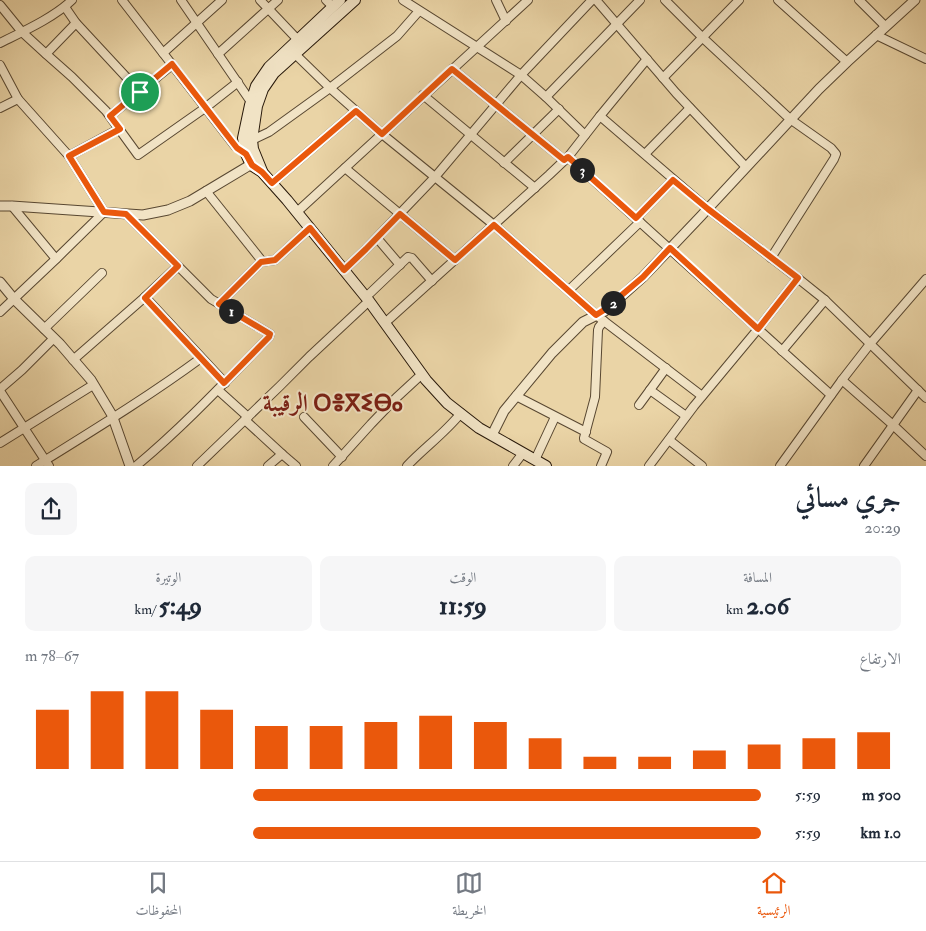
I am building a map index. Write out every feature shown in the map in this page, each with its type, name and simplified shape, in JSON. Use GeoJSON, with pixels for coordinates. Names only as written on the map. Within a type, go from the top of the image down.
{"type":"FeatureCollection","features":[{"type":"Feature","properties":{"kind":"main road"},"geometry":{"type":"LineString","coordinates":[[255,163],[252,140],[257,106],[263,89],[274,73],[355,0]]}},
{"type":"Feature","properties":{"kind":"main road"},"geometry":{"type":"LineString","coordinates":[[333,2],[298,40],[269,67],[256,86],[243,138],[246,154],[368,299],[422,374],[447,403],[479,428],[546,466]]}},
{"type":"Feature","properties":{"kind":"street"},"geometry":{"type":"LineString","coordinates":[[0,43],[65,7],[72,0]]}},
{"type":"Feature","properties":{"kind":"street"},"geometry":{"type":"LineString","coordinates":[[122,0],[237,148],[246,154]]}},
{"type":"Feature","properties":{"kind":"street"},"geometry":{"type":"LineString","coordinates":[[180,0],[251,102]]}},
{"type":"Feature","properties":{"kind":"street"},"geometry":{"type":"LineString","coordinates":[[164,53],[222,0]]}},
{"type":"Feature","properties":{"kind":"street"},"geometry":{"type":"LineString","coordinates":[[260,0],[298,40]]}},
{"type":"Feature","properties":{"kind":"street"},"geometry":{"type":"LineString","coordinates":[[218,54],[278,0]]}},
{"type":"Feature","properties":{"kind":"street"},"geometry":{"type":"LineString","coordinates":[[403,0],[521,75],[585,135]]}},
{"type":"Feature","properties":{"kind":"street"},"geometry":{"type":"LineString","coordinates":[[496,0],[506,21]]}},
{"type":"Feature","properties":{"kind":"street"},"geometry":{"type":"LineString","coordinates":[[296,212],[528,0]]}},
{"type":"Feature","properties":{"kind":"street"},"geometry":{"type":"LineString","coordinates":[[344,270],[435,177],[521,75],[594,0],[690,108],[746,167]]}},
{"type":"Feature","properties":{"kind":"street"},"geometry":{"type":"LineString","coordinates":[[546,97],[640,0]]}},
{"type":"Feature","properties":{"kind":"street"},"geometry":{"type":"LineString","coordinates":[[665,0],[702,38],[790,120],[831,148],[836,154],[771,258]]}},
{"type":"Feature","properties":{"kind":"street"},"geometry":{"type":"LineString","coordinates":[[663,78],[739,0]]}},
{"type":"Feature","properties":{"kind":"street"},"geometry":{"type":"LineString","coordinates":[[778,0],[847,62]]}},
{"type":"Feature","properties":{"kind":"street"},"geometry":{"type":"LineString","coordinates":[[859,0],[885,26]]}},
{"type":"Feature","properties":{"kind":"street"},"geometry":{"type":"LineString","coordinates":[[492,435],[504,411],[552,353],[582,322],[604,310],[643,277],[819,89],[915,0]]}},
{"type":"Feature","properties":{"kind":"street"},"geometry":{"type":"LineString","coordinates":[[0,5],[22,32],[72,77],[110,116],[139,155],[238,82]]}},
{"type":"Feature","properties":{"kind":"street"},"geometry":{"type":"LineString","coordinates":[[65,7],[76,23],[140,92]]}},
{"type":"Feature","properties":{"kind":"street"},"geometry":{"type":"LineString","coordinates":[[252,140],[268,132],[330,88],[397,36],[419,11]]}},
{"type":"Feature","properties":{"kind":"street"},"geometry":{"type":"LineString","coordinates":[[46,54],[76,23]]}},
{"type":"Feature","properties":{"kind":"street"},"geometry":{"type":"LineString","coordinates":[[876,35],[926,59]]}},
{"type":"Feature","properties":{"kind":"street"},"geometry":{"type":"LineString","coordinates":[[295,54],[382,134],[494,225],[570,290],[596,315],[702,396]]}},
{"type":"Feature","properties":{"kind":"street"},"geometry":{"type":"LineString","coordinates":[[386,322],[566,158],[647,59]]}},
{"type":"Feature","properties":{"kind":"street"},"geometry":{"type":"LineString","coordinates":[[110,116],[172,64]]}},
{"type":"Feature","properties":{"kind":"street"},"geometry":{"type":"LineString","coordinates":[[0,65],[18,98],[69,156],[104,212]]}},
{"type":"Feature","properties":{"kind":"street"},"geometry":{"type":"LineString","coordinates":[[452,69],[566,158],[638,220],[831,396]]}},
{"type":"Feature","properties":{"kind":"street"},"geometry":{"type":"LineString","coordinates":[[423,96],[535,188]]}},
{"type":"Feature","properties":{"kind":"street"},"geometry":{"type":"LineString","coordinates":[[0,108],[18,98]]}},
{"type":"Feature","properties":{"kind":"street"},"geometry":{"type":"LineString","coordinates":[[644,154],[690,108]]}},
{"type":"Feature","properties":{"kind":"street"},"geometry":{"type":"LineString","coordinates":[[504,163],[559,109]]}},
{"type":"Feature","properties":{"kind":"street"},"geometry":{"type":"LineString","coordinates":[[272,183],[356,111]]}},
{"type":"Feature","properties":{"kind":"street"},"geometry":{"type":"LineString","coordinates":[[600,116],[708,209],[825,300],[926,398]]}},
{"type":"Feature","properties":{"kind":"street"},"geometry":{"type":"LineString","coordinates":[[69,156],[120,129]]}},
{"type":"Feature","properties":{"kind":"street"},"geometry":{"type":"LineString","coordinates":[[0,206],[143,215],[168,210],[190,201],[255,163]]}},
{"type":"Feature","properties":{"kind":"street"},"geometry":{"type":"LineString","coordinates":[[345,168],[455,260]]}},
{"type":"Feature","properties":{"kind":"street"},"geometry":{"type":"LineString","coordinates":[[570,290],[638,220],[673,180]]}},
{"type":"Feature","properties":{"kind":"street"},"geometry":{"type":"LineString","coordinates":[[206,192],[262,261]]}},
{"type":"Feature","properties":{"kind":"street"},"geometry":{"type":"LineString","coordinates":[[12,206],[56,259]]}},
{"type":"Feature","properties":{"kind":"street"},"geometry":{"type":"LineString","coordinates":[[0,312],[104,212]]}},
{"type":"Feature","properties":{"kind":"street"},"geometry":{"type":"LineString","coordinates":[[126,214],[211,299],[270,334],[218,390],[136,466]]}},
{"type":"Feature","properties":{"kind":"street"},"geometry":{"type":"LineString","coordinates":[[219,304],[262,261],[275,260],[310,228]]}},
{"type":"Feature","properties":{"kind":"street"},"geometry":{"type":"LineString","coordinates":[[377,238],[400,265]]}},
{"type":"Feature","properties":{"kind":"street"},"geometry":{"type":"LineString","coordinates":[[197,466],[360,309],[408,257],[411,257],[432,281]]}},
{"type":"Feature","properties":{"kind":"street"},"geometry":{"type":"LineString","coordinates":[[73,360],[145,298],[178,266]]}},
{"type":"Feature","properties":{"kind":"street"},"geometry":{"type":"LineString","coordinates":[[44,329],[102,272]]}},
{"type":"Feature","properties":{"kind":"street"},"geometry":{"type":"LineString","coordinates":[[649,466],[686,416],[798,278]]}},
{"type":"Feature","properties":{"kind":"street"},"geometry":{"type":"LineString","coordinates":[[780,466],[870,344],[926,279]]}},
{"type":"Feature","properties":{"kind":"street"},"geometry":{"type":"LineString","coordinates":[[0,282],[14,299],[54,338],[93,385],[113,418],[130,466]]}},
{"type":"Feature","properties":{"kind":"street"},"geometry":{"type":"LineString","coordinates":[[145,298],[224,383]]}},
{"type":"Feature","properties":{"kind":"street"},"geometry":{"type":"LineString","coordinates":[[782,351],[825,300]]}},
{"type":"Feature","properties":{"kind":"street"},"geometry":{"type":"LineString","coordinates":[[602,466],[607,452],[584,440],[584,438],[595,397],[598,330],[604,321]]}},
{"type":"Feature","properties":{"kind":"street"},"geometry":{"type":"LineString","coordinates":[[47,463],[0,390],[54,338]]}},
{"type":"Feature","properties":{"kind":"street"},"geometry":{"type":"LineString","coordinates":[[36,466],[47,463],[201,358]]}},
{"type":"Feature","properties":{"kind":"street"},"geometry":{"type":"LineString","coordinates":[[639,406],[666,368]]}},
{"type":"Feature","properties":{"kind":"street"},"geometry":{"type":"LineString","coordinates":[[333,466],[396,398],[422,374]]}},
{"type":"Feature","properties":{"kind":"street"},"geometry":{"type":"LineString","coordinates":[[842,380],[926,456]]}},
{"type":"Feature","properties":{"kind":"street"},"geometry":{"type":"LineString","coordinates":[[0,443],[93,385]]}},
{"type":"Feature","properties":{"kind":"street"},"geometry":{"type":"LineString","coordinates":[[218,390],[296,466]]}},
{"type":"Feature","properties":{"kind":"street"},"geometry":{"type":"LineString","coordinates":[[650,390],[686,416]]}},
{"type":"Feature","properties":{"kind":"street"},"geometry":{"type":"LineString","coordinates":[[864,466],[918,390]]}},
{"type":"Feature","properties":{"kind":"street"},"geometry":{"type":"LineString","coordinates":[[516,396],[586,432]]}},
{"type":"Feature","properties":{"kind":"street"},"geometry":{"type":"LineString","coordinates":[[407,466],[418,454],[441,436],[461,414]]}},
{"type":"Feature","properties":{"kind":"street"},"geometry":{"type":"LineString","coordinates":[[304,417],[342,458]]}},
{"type":"Feature","properties":{"kind":"street"},"geometry":{"type":"LineString","coordinates":[[535,460],[555,417]]}},
{"type":"Feature","properties":{"kind":"street"},"geometry":{"type":"LineString","coordinates":[[668,440],[702,466]]}},
{"type":"Feature","properties":{"kind":"street"},"geometry":{"type":"LineString","coordinates":[[513,466],[523,453]]}},
{"type":"Feature","properties":{"kind":"street"},"geometry":{"type":"LineString","coordinates":[[268,466],[282,454]]}},
{"type":"Feature","properties":{"kind":"district","name":"الرقيبة ⵔⴻⴳⵉⴱⴰ"},"geometry":{"type":"Point","coordinates":[333,403]}},
{"type":"Feature","properties":{"kind":"route"},"geometry":{"type":"LineString","coordinates":[[172,64],[237,148],[246,154],[252,165],[272,183],[356,111],[382,134],[452,69],[564,160],[568,157],[636,218],[673,180],[743,237],[798,278],[758,329],[670,248],[643,277],[596,315],[570,290],[494,225],[455,260],[400,214],[344,270],[310,228],[275,260],[262,261],[219,304],[270,334],[224,383],[145,298],[178,266],[126,214],[104,212],[69,156],[120,129],[110,116],[140,92],[172,64]]}}]}
